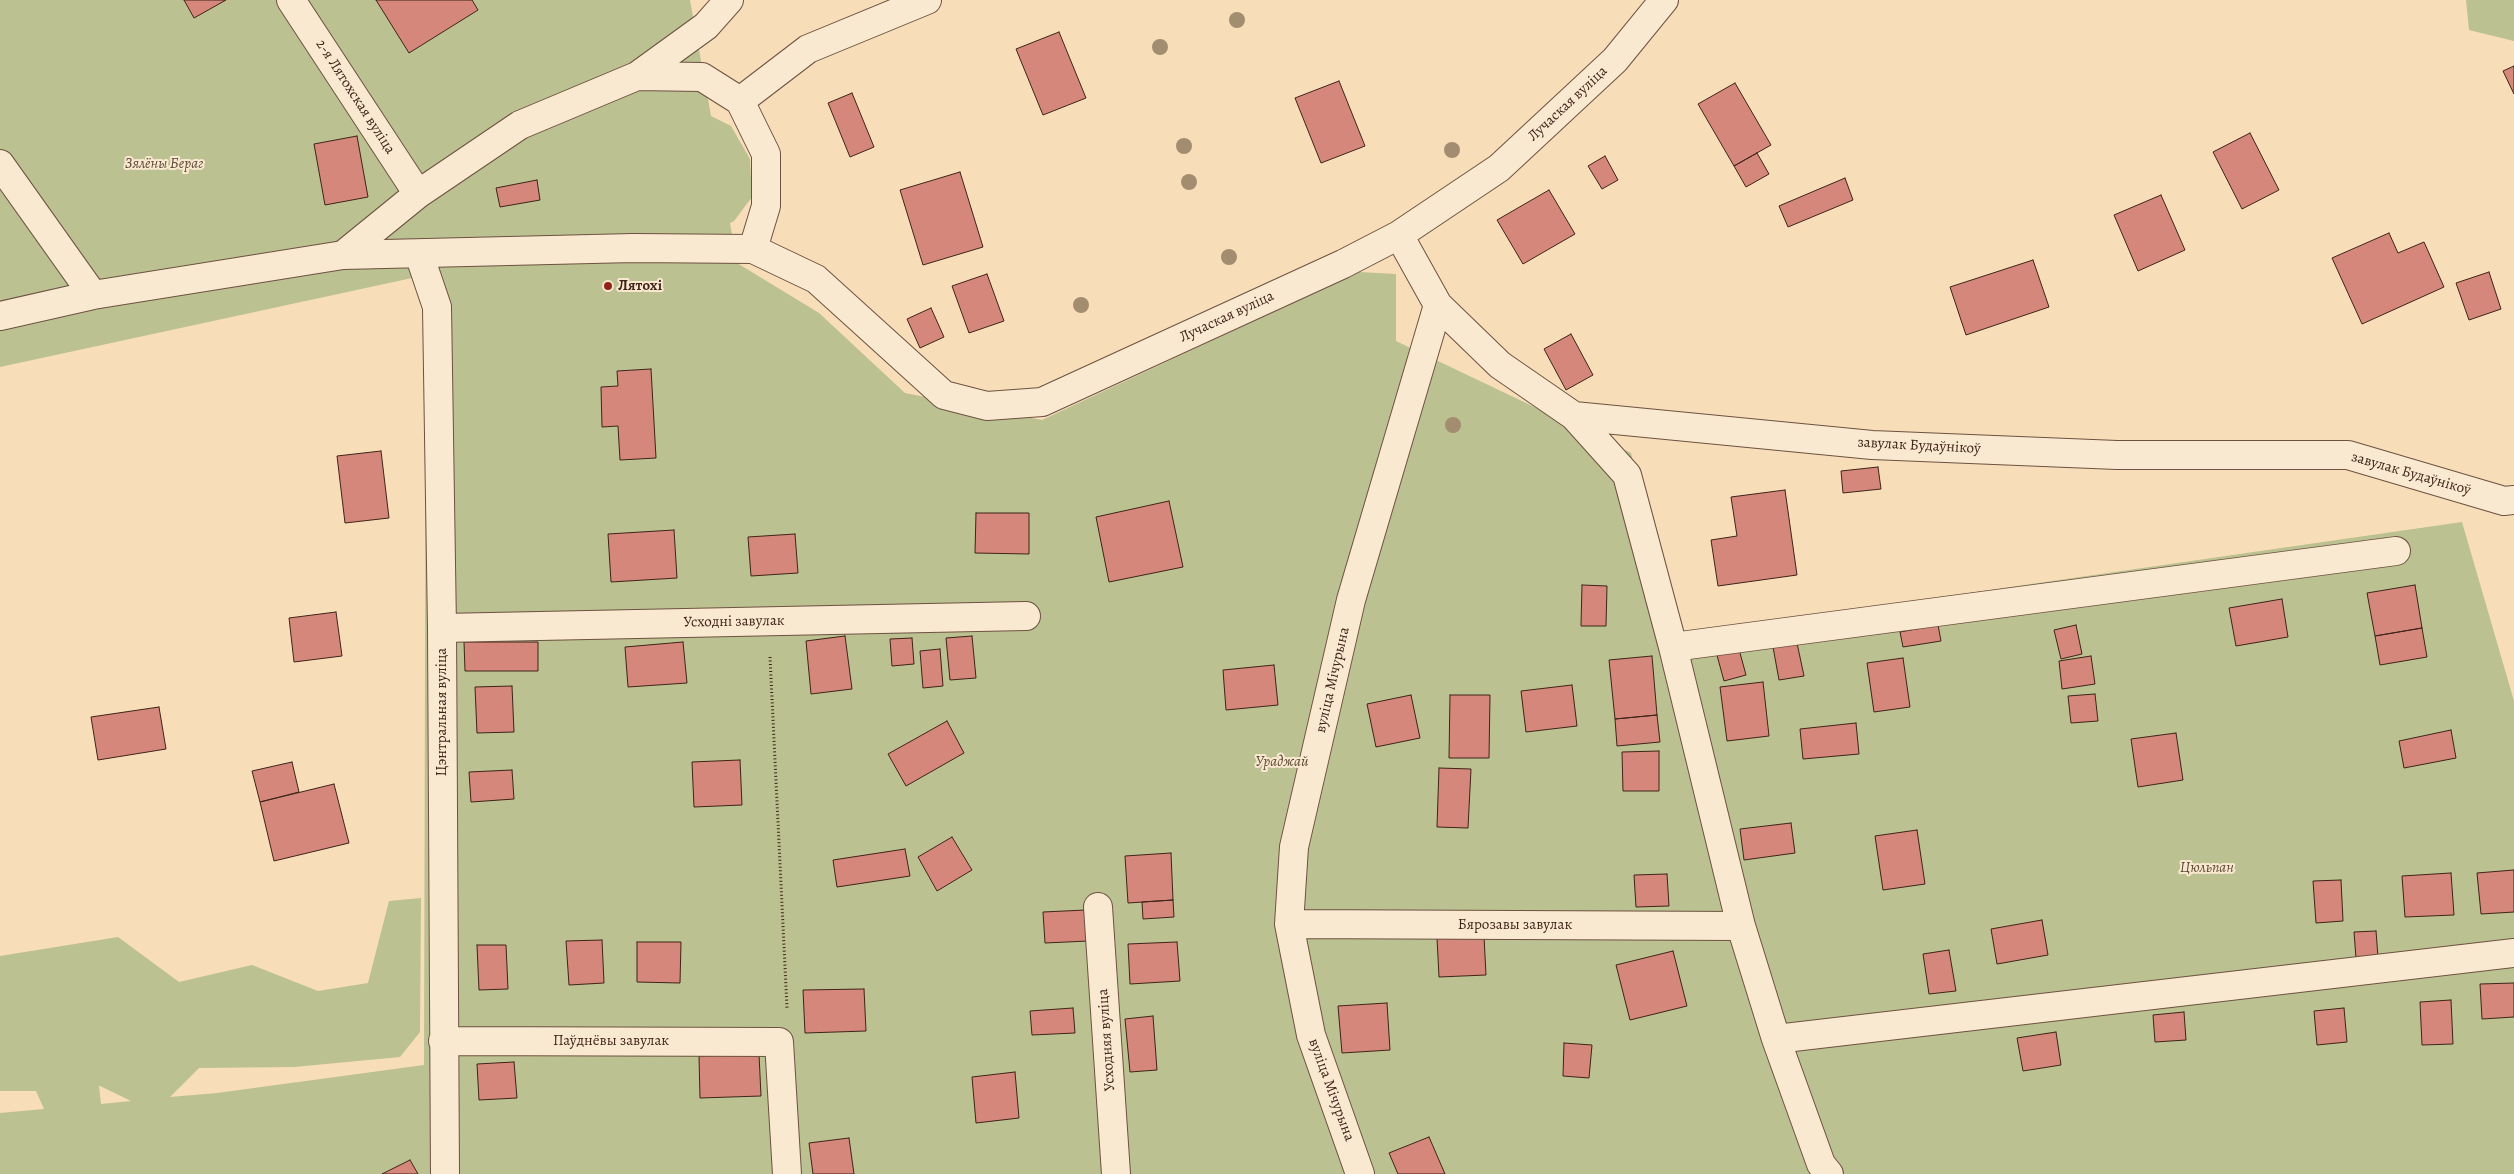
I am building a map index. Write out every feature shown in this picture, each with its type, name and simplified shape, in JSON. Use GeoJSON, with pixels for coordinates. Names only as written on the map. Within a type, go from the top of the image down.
{"type":"FeatureCollection","features":[{"type":"Feature","properties":{"kind":"street","name":"2-я Лятохская вуліца"},"geometry":{"type":"LineString","coordinates":[[291,0],[418,194]]}},
{"type":"Feature","properties":{"kind":"street"},"geometry":{"type":"LineString","coordinates":[[343,255],[418,194],[520,124],[637,76],[706,26],[729,0]]}},
{"type":"Feature","properties":{"kind":"street"},"geometry":{"type":"LineString","coordinates":[[740,101],[808,49],[927,0]]}},
{"type":"Feature","properties":{"kind":"street","name":"Лучаская вуліца"},"geometry":{"type":"LineString","coordinates":[[753,249],[816,279],[944,395],[987,406],[1042,402],[1343,264],[1399,235],[1499,168],[1615,60],[1664,0]]}},
{"type":"Feature","properties":{"kind":"street"},"geometry":{"type":"LineString","coordinates":[[0,316],[93,295],[343,255],[633,248],[753,249],[766,206],[766,154],[740,101],[702,77],[637,76]]}},
{"type":"Feature","properties":{"kind":"street"},"geometry":{"type":"LineString","coordinates":[[0,164],[93,295]]}},
{"type":"Feature","properties":{"kind":"street","name":"завулак Будаўнікоў"},"geometry":{"type":"LineString","coordinates":[[1399,235],[1438,305],[1500,365],[1574,416],[1872,445],[2117,455],[2348,455],[2504,500],[2514,500]]}},
{"type":"Feature","properties":{"kind":"street","name":"Цэнтральная вуліца"},"geometry":{"type":"LineString","coordinates":[[419,254],[436,307],[442,628],[444,1174]]}},
{"type":"Feature","properties":{"kind":"street","name":"вуліца Мічурына"},"geometry":{"type":"LineString","coordinates":[[1360,1174],[1311,1035],[1289,924],[1294,847],[1351,600],[1438,305]]}},
{"type":"Feature","properties":{"kind":"street"},"geometry":{"type":"LineString","coordinates":[[1574,416],[1627,475],[1674,647],[1741,926],[1776,1039],[1822,1164],[1829,1174]]}},
{"type":"Feature","properties":{"kind":"street"},"geometry":{"type":"LineString","coordinates":[[1674,647],[2396,551]]}},
{"type":"Feature","properties":{"kind":"street","name":"Усходні завулак"},"geometry":{"type":"LineString","coordinates":[[442,628],[1026,616]]}},
{"type":"Feature","properties":{"kind":"street","name":"Усходняя вуліца"},"geometry":{"type":"LineString","coordinates":[[1098,907],[1116,1174]]}},
{"type":"Feature","properties":{"kind":"street","name":"Бярозавы завулак"},"geometry":{"type":"LineString","coordinates":[[1289,924],[1741,926]]}},
{"type":"Feature","properties":{"kind":"street"},"geometry":{"type":"LineString","coordinates":[[1776,1039],[2514,953]]}},
{"type":"Feature","properties":{"kind":"street","name":"Паўднёвы завулак"},"geometry":{"type":"LineString","coordinates":[[443,1041],[779,1042]]}},
{"type":"Feature","properties":{"kind":"street"},"geometry":{"type":"LineString","coordinates":[[779,1042],[787,1174]]}},
{"type":"Feature","properties":{"kind":"path"},"geometry":{"type":"LineString","coordinates":[[768,622],[787,1017],[779,1042]]}},
{"type":"Feature","properties":{"kind":"green space","name":"Ураджай"},"geometry":{"type":"Polygon","coordinates":[[[0,0],[690,0],[711,116],[731,126],[750,159],[752,197],[734,221],[730,223],[737,263],[819,313],[905,393],[1042,420],[1359,272],[1396,274],[1396,341],[1631,453],[1677,635],[2462,522],[2514,701],[2514,1174],[0,1174],[0,1113],[44,1109],[36,1091],[0,1091],[0,956],[118,937],[179,982],[252,965],[318,991],[368,983],[389,901],[421,898],[420,1032],[400,1057],[294,1067],[199,1068],[170,1097],[217,1093],[424,1065],[426,275],[0,367],[0,0]],[[100,1086],[101,1104],[131,1101],[100,1086]]]}},
{"type":"Feature","properties":{"kind":"green space"},"geometry":{"type":"Polygon","coordinates":[[[2466,0],[2514,0],[2514,41],[2469,30],[2466,0]]]}},
{"type":"Feature","properties":{"kind":"building"},"geometry":{"type":"Polygon","coordinates":[[[184,0],[226,0],[194,18],[184,0]]]}},
{"type":"Feature","properties":{"kind":"building"},"geometry":{"type":"Polygon","coordinates":[[[376,0],[472,0],[478,10],[409,53],[376,0]]]}},
{"type":"Feature","properties":{"kind":"building"},"geometry":{"type":"Polygon","coordinates":[[[1059,32],[1086,98],[1043,115],[1016,49],[1059,32]]]}},
{"type":"Feature","properties":{"kind":"building"},"geometry":{"type":"Polygon","coordinates":[[[2514,66],[2514,94],[2503,71],[2514,66]]]}},
{"type":"Feature","properties":{"kind":"building"},"geometry":{"type":"Polygon","coordinates":[[[1339,81],[1365,146],[1321,163],[1295,98],[1339,81]]]}},
{"type":"Feature","properties":{"kind":"building"},"geometry":{"type":"Polygon","coordinates":[[[1735,83],[1771,145],[1734,166],[1698,104],[1735,83]]]}},
{"type":"Feature","properties":{"kind":"building"},"geometry":{"type":"Polygon","coordinates":[[[852,93],[874,147],[850,157],[828,103],[852,93]]]}},
{"type":"Feature","properties":{"kind":"building"},"geometry":{"type":"Polygon","coordinates":[[[2250,133],[2279,190],[2242,209],[2213,152],[2250,133]]]}},
{"type":"Feature","properties":{"kind":"building"},"geometry":{"type":"Polygon","coordinates":[[[357,136],[368,197],[325,205],[314,144],[357,136]]]}},
{"type":"Feature","properties":{"kind":"building"},"geometry":{"type":"Polygon","coordinates":[[[1757,153],[1769,174],[1746,187],[1734,166],[1757,153]]]}},
{"type":"Feature","properties":{"kind":"building"},"geometry":{"type":"Polygon","coordinates":[[[1605,156],[1618,180],[1602,189],[1588,166],[1605,156]]]}},
{"type":"Feature","properties":{"kind":"building"},"geometry":{"type":"Polygon","coordinates":[[[960,172],[983,247],[923,265],[900,190],[960,172]]]}},
{"type":"Feature","properties":{"kind":"building"},"geometry":{"type":"Polygon","coordinates":[[[1845,178],[1853,200],[1788,227],[1779,206],[1845,178]]]}},
{"type":"Feature","properties":{"kind":"building"},"geometry":{"type":"Polygon","coordinates":[[[537,180],[540,200],[500,207],[496,188],[537,180]]]}},
{"type":"Feature","properties":{"kind":"building"},"geometry":{"type":"Polygon","coordinates":[[[1549,190],[1575,234],[1523,264],[1497,220],[1549,190]]]}},
{"type":"Feature","properties":{"kind":"building"},"geometry":{"type":"Polygon","coordinates":[[[2161,195],[2185,250],[2138,271],[2114,215],[2161,195]]]}},
{"type":"Feature","properties":{"kind":"building"},"geometry":{"type":"Polygon","coordinates":[[[2389,233],[2398,253],[2424,242],[2444,287],[2362,324],[2332,258],[2389,233]]]}},
{"type":"Feature","properties":{"kind":"building"},"geometry":{"type":"Polygon","coordinates":[[[2033,260],[2049,307],[1966,335],[1950,287],[2033,260]]]}},
{"type":"Feature","properties":{"kind":"building"},"geometry":{"type":"Polygon","coordinates":[[[2489,272],[2501,309],[2469,320],[2456,283],[2489,272]]]}},
{"type":"Feature","properties":{"kind":"building"},"geometry":{"type":"Polygon","coordinates":[[[987,274],[1004,321],[969,333],[952,286],[987,274]]]}},
{"type":"Feature","properties":{"kind":"building"},"geometry":{"type":"Polygon","coordinates":[[[931,308],[944,337],[920,348],[907,319],[931,308]]]}},
{"type":"Feature","properties":{"kind":"building"},"geometry":{"type":"Polygon","coordinates":[[[1571,334],[1593,375],[1566,390],[1544,349],[1571,334]]]}},
{"type":"Feature","properties":{"kind":"building"},"geometry":{"type":"Polygon","coordinates":[[[651,369],[656,458],[620,460],[618,426],[602,427],[601,387],[618,386],[617,371],[651,369]]]}},
{"type":"Feature","properties":{"kind":"building"},"geometry":{"type":"Polygon","coordinates":[[[381,451],[389,518],[345,523],[337,456],[381,451]]]}},
{"type":"Feature","properties":{"kind":"building"},"geometry":{"type":"Polygon","coordinates":[[[1878,467],[1881,489],[1843,493],[1841,471],[1878,467]]]}},
{"type":"Feature","properties":{"kind":"building"},"geometry":{"type":"Polygon","coordinates":[[[1785,490],[1797,575],[1718,586],[1711,540],[1737,536],[1731,497],[1785,490]]]}},
{"type":"Feature","properties":{"kind":"building"},"geometry":{"type":"Polygon","coordinates":[[[1169,501],[1183,567],[1109,582],[1096,517],[1169,501]]]}},
{"type":"Feature","properties":{"kind":"building"},"geometry":{"type":"Polygon","coordinates":[[[976,513],[1029,513],[1029,554],[975,553],[976,513]]]}},
{"type":"Feature","properties":{"kind":"building"},"geometry":{"type":"Polygon","coordinates":[[[674,530],[677,578],[611,582],[608,534],[674,530]]]}},
{"type":"Feature","properties":{"kind":"building"},"geometry":{"type":"Polygon","coordinates":[[[795,534],[798,573],[751,576],[748,537],[795,534]]]}},
{"type":"Feature","properties":{"kind":"building"},"geometry":{"type":"Polygon","coordinates":[[[1582,585],[1607,586],[1606,626],[1581,626],[1582,585]]]}},
{"type":"Feature","properties":{"kind":"building"},"geometry":{"type":"Polygon","coordinates":[[[2415,585],[2422,628],[2375,636],[2367,593],[2415,585]]]}},
{"type":"Feature","properties":{"kind":"building"},"geometry":{"type":"Polygon","coordinates":[[[2282,599],[2288,637],[2236,646],[2229,608],[2282,599]]]}},
{"type":"Feature","properties":{"kind":"building"},"geometry":{"type":"Polygon","coordinates":[[[336,612],[342,656],[294,662],[289,618],[336,612]]]}},
{"type":"Feature","properties":{"kind":"building"},"geometry":{"type":"Polygon","coordinates":[[[1938,625],[1941,641],[1903,647],[1900,632],[1938,625]]]}},
{"type":"Feature","properties":{"kind":"building"},"geometry":{"type":"Polygon","coordinates":[[[2076,625],[2082,654],[2061,659],[2054,630],[2076,625]]]}},
{"type":"Feature","properties":{"kind":"building"},"geometry":{"type":"Polygon","coordinates":[[[2422,628],[2427,657],[2380,665],[2375,636],[2422,628]]]}},
{"type":"Feature","properties":{"kind":"building"},"geometry":{"type":"Polygon","coordinates":[[[845,636],[852,689],[811,694],[806,641],[845,636]]]}},
{"type":"Feature","properties":{"kind":"building"},"geometry":{"type":"Polygon","coordinates":[[[972,636],[976,678],[950,680],[946,638],[972,636]]]}},
{"type":"Feature","properties":{"kind":"building"},"geometry":{"type":"Polygon","coordinates":[[[912,638],[914,664],[892,666],[890,639],[912,638]]]}},
{"type":"Feature","properties":{"kind":"building"},"geometry":{"type":"Polygon","coordinates":[[[464,642],[538,642],[538,671],[465,671],[464,642]]]}},
{"type":"Feature","properties":{"kind":"building"},"geometry":{"type":"Polygon","coordinates":[[[683,642],[687,683],[628,687],[625,647],[683,642]]]}},
{"type":"Feature","properties":{"kind":"building"},"geometry":{"type":"Polygon","coordinates":[[[1737,642],[1746,675],[1724,681],[1715,648],[1737,642]]]}},
{"type":"Feature","properties":{"kind":"building"},"geometry":{"type":"Polygon","coordinates":[[[1797,643],[1804,676],[1779,680],[1773,647],[1797,643]]]}},
{"type":"Feature","properties":{"kind":"building"},"geometry":{"type":"Polygon","coordinates":[[[940,649],[943,686],[923,688],[920,651],[940,649]]]}},
{"type":"Feature","properties":{"kind":"building"},"geometry":{"type":"Polygon","coordinates":[[[1652,656],[1657,715],[1615,719],[1609,660],[1652,656]]]}},
{"type":"Feature","properties":{"kind":"building"},"geometry":{"type":"Polygon","coordinates":[[[2091,656],[2095,684],[2062,689],[2059,661],[2091,656]]]}},
{"type":"Feature","properties":{"kind":"building"},"geometry":{"type":"Polygon","coordinates":[[[1903,658],[1910,707],[1874,712],[1867,663],[1903,658]]]}},
{"type":"Feature","properties":{"kind":"building"},"geometry":{"type":"Polygon","coordinates":[[[1274,665],[1278,705],[1226,710],[1223,670],[1274,665]]]}},
{"type":"Feature","properties":{"kind":"building"},"geometry":{"type":"Polygon","coordinates":[[[1763,682],[1769,736],[1727,741],[1720,687],[1763,682]]]}},
{"type":"Feature","properties":{"kind":"building"},"geometry":{"type":"Polygon","coordinates":[[[1572,685],[1577,726],[1526,732],[1521,691],[1572,685]]]}},
{"type":"Feature","properties":{"kind":"building"},"geometry":{"type":"Polygon","coordinates":[[[512,686],[514,732],[477,733],[475,687],[512,686]]]}},
{"type":"Feature","properties":{"kind":"building"},"geometry":{"type":"Polygon","coordinates":[[[2095,694],[2098,721],[2071,723],[2068,696],[2095,694]]]}},
{"type":"Feature","properties":{"kind":"building"},"geometry":{"type":"Polygon","coordinates":[[[1411,695],[1420,738],[1376,747],[1367,704],[1411,695]]]}},
{"type":"Feature","properties":{"kind":"building"},"geometry":{"type":"Polygon","coordinates":[[[1450,695],[1490,695],[1489,758],[1449,758],[1450,695]]]}},
{"type":"Feature","properties":{"kind":"building"},"geometry":{"type":"Polygon","coordinates":[[[159,707],[166,749],[98,760],[91,717],[159,707]]]}},
{"type":"Feature","properties":{"kind":"building"},"geometry":{"type":"Polygon","coordinates":[[[1657,715],[1660,742],[1617,746],[1615,719],[1657,715]]]}},
{"type":"Feature","properties":{"kind":"building"},"geometry":{"type":"Polygon","coordinates":[[[947,721],[964,753],[906,786],[888,754],[947,721]]]}},
{"type":"Feature","properties":{"kind":"building"},"geometry":{"type":"Polygon","coordinates":[[[1856,723],[1859,754],[1803,759],[1800,729],[1856,723]]]}},
{"type":"Feature","properties":{"kind":"building"},"geometry":{"type":"Polygon","coordinates":[[[2451,730],[2456,758],[2404,768],[2399,741],[2451,730]]]}},
{"type":"Feature","properties":{"kind":"building"},"geometry":{"type":"Polygon","coordinates":[[[2176,733],[2183,780],[2138,787],[2131,739],[2176,733]]]}},
{"type":"Feature","properties":{"kind":"building"},"geometry":{"type":"Polygon","coordinates":[[[1659,751],[1659,791],[1623,791],[1622,752],[1659,751]]]}},
{"type":"Feature","properties":{"kind":"building"},"geometry":{"type":"Polygon","coordinates":[[[740,760],[742,805],[694,807],[692,762],[740,760]]]}},
{"type":"Feature","properties":{"kind":"building"},"geometry":{"type":"Polygon","coordinates":[[[292,762],[299,792],[260,802],[252,771],[292,762]]]}},
{"type":"Feature","properties":{"kind":"building"},"geometry":{"type":"Polygon","coordinates":[[[1439,768],[1471,769],[1468,828],[1437,827],[1439,768]]]}},
{"type":"Feature","properties":{"kind":"building"},"geometry":{"type":"Polygon","coordinates":[[[512,770],[514,799],[471,802],[469,772],[512,770]]]}},
{"type":"Feature","properties":{"kind":"building"},"geometry":{"type":"Polygon","coordinates":[[[334,784],[349,843],[274,861],[260,802],[334,784]]]}},
{"type":"Feature","properties":{"kind":"building"},"geometry":{"type":"Polygon","coordinates":[[[1791,823],[1795,853],[1744,860],[1740,829],[1791,823]]]}},
{"type":"Feature","properties":{"kind":"building"},"geometry":{"type":"Polygon","coordinates":[[[1917,830],[1925,884],[1883,890],[1875,836],[1917,830]]]}},
{"type":"Feature","properties":{"kind":"building"},"geometry":{"type":"Polygon","coordinates":[[[952,837],[972,870],[937,891],[918,857],[952,837]]]}},
{"type":"Feature","properties":{"kind":"building"},"geometry":{"type":"Polygon","coordinates":[[[905,849],[910,876],[837,887],[833,860],[905,849]]]}},
{"type":"Feature","properties":{"kind":"building"},"geometry":{"type":"Polygon","coordinates":[[[1171,853],[1173,900],[1128,903],[1125,856],[1171,853]]]}},
{"type":"Feature","properties":{"kind":"building"},"geometry":{"type":"Polygon","coordinates":[[[2514,870],[2514,912],[2481,914],[2477,873],[2514,870]]]}},
{"type":"Feature","properties":{"kind":"building"},"geometry":{"type":"Polygon","coordinates":[[[2451,873],[2454,915],[2405,917],[2402,876],[2451,873]]]}},
{"type":"Feature","properties":{"kind":"building"},"geometry":{"type":"Polygon","coordinates":[[[1667,874],[1669,906],[1636,907],[1634,875],[1667,874]]]}},
{"type":"Feature","properties":{"kind":"building"},"geometry":{"type":"Polygon","coordinates":[[[2341,880],[2343,921],[2316,923],[2313,881],[2341,880]]]}},
{"type":"Feature","properties":{"kind":"building"},"geometry":{"type":"Polygon","coordinates":[[[1173,900],[1174,917],[1143,919],[1142,902],[1173,900]]]}},
{"type":"Feature","properties":{"kind":"building"},"geometry":{"type":"Polygon","coordinates":[[[1086,910],[1088,941],[1045,943],[1043,912],[1086,910]]]}},
{"type":"Feature","properties":{"kind":"building"},"geometry":{"type":"Polygon","coordinates":[[[2042,920],[2048,955],[1997,964],[1991,929],[2042,920]]]}},
{"type":"Feature","properties":{"kind":"building"},"geometry":{"type":"Polygon","coordinates":[[[2376,931],[2378,957],[2356,958],[2354,932],[2376,931]]]}},
{"type":"Feature","properties":{"kind":"building"},"geometry":{"type":"Polygon","coordinates":[[[1484,936],[1486,975],[1439,977],[1437,938],[1484,936]]]}},
{"type":"Feature","properties":{"kind":"building"},"geometry":{"type":"Polygon","coordinates":[[[602,940],[604,983],[569,985],[566,941],[602,940]]]}},
{"type":"Feature","properties":{"kind":"building"},"geometry":{"type":"Polygon","coordinates":[[[637,942],[681,942],[680,983],[637,982],[637,942]]]}},
{"type":"Feature","properties":{"kind":"building"},"geometry":{"type":"Polygon","coordinates":[[[1177,942],[1180,981],[1130,984],[1128,944],[1177,942]]]}},
{"type":"Feature","properties":{"kind":"building"},"geometry":{"type":"Polygon","coordinates":[[[477,945],[506,945],[508,989],[479,990],[477,945]]]}},
{"type":"Feature","properties":{"kind":"building"},"geometry":{"type":"Polygon","coordinates":[[[1949,950],[1956,991],[1929,994],[1923,954],[1949,950]]]}},
{"type":"Feature","properties":{"kind":"building"},"geometry":{"type":"Polygon","coordinates":[[[1673,951],[1687,1006],[1630,1020],[1616,965],[1673,951]]]}},
{"type":"Feature","properties":{"kind":"building"},"geometry":{"type":"Polygon","coordinates":[[[2514,983],[2514,1017],[2482,1019],[2480,984],[2514,983]]]}},
{"type":"Feature","properties":{"kind":"building"},"geometry":{"type":"Polygon","coordinates":[[[864,989],[866,1031],[805,1033],[803,990],[864,989]]]}},
{"type":"Feature","properties":{"kind":"building"},"geometry":{"type":"Polygon","coordinates":[[[2451,1000],[2453,1044],[2422,1045],[2420,1002],[2451,1000]]]}},
{"type":"Feature","properties":{"kind":"building"},"geometry":{"type":"Polygon","coordinates":[[[1387,1003],[1390,1050],[1342,1053],[1338,1006],[1387,1003]]]}},
{"type":"Feature","properties":{"kind":"building"},"geometry":{"type":"Polygon","coordinates":[[[1073,1008],[1075,1033],[1032,1035],[1030,1011],[1073,1008]]]}},
{"type":"Feature","properties":{"kind":"building"},"geometry":{"type":"Polygon","coordinates":[[[2344,1008],[2347,1042],[2317,1045],[2314,1011],[2344,1008]]]}},
{"type":"Feature","properties":{"kind":"building"},"geometry":{"type":"Polygon","coordinates":[[[2184,1012],[2186,1040],[2155,1042],[2153,1015],[2184,1012]]]}},
{"type":"Feature","properties":{"kind":"building"},"geometry":{"type":"Polygon","coordinates":[[[1153,1016],[1157,1070],[1130,1072],[1125,1019],[1153,1016]]]}},
{"type":"Feature","properties":{"kind":"building"},"geometry":{"type":"Polygon","coordinates":[[[2056,1032],[2061,1065],[2023,1071],[2017,1038],[2056,1032]]]}},
{"type":"Feature","properties":{"kind":"building"},"geometry":{"type":"Polygon","coordinates":[[[1564,1043],[1592,1045],[1589,1078],[1563,1076],[1564,1043]]]}},
{"type":"Feature","properties":{"kind":"building"},"geometry":{"type":"Polygon","coordinates":[[[759,1054],[761,1096],[700,1098],[699,1056],[759,1054]]]}},
{"type":"Feature","properties":{"kind":"building"},"geometry":{"type":"Polygon","coordinates":[[[514,1062],[517,1098],[479,1100],[477,1064],[514,1062]]]}},
{"type":"Feature","properties":{"kind":"building"},"geometry":{"type":"Polygon","coordinates":[[[1015,1072],[1019,1118],[976,1123],[972,1077],[1015,1072]]]}},
{"type":"Feature","properties":{"kind":"building"},"geometry":{"type":"Polygon","coordinates":[[[1429,1137],[1445,1174],[1398,1174],[1389,1153],[1429,1137]]]}},
{"type":"Feature","properties":{"kind":"building"},"geometry":{"type":"Polygon","coordinates":[[[849,1138],[854,1174],[813,1174],[809,1143],[849,1138]]]}},
{"type":"Feature","properties":{"kind":"building"},"geometry":{"type":"Polygon","coordinates":[[[410,1160],[418,1174],[382,1174],[410,1160]]]}},
{"type":"Feature","properties":{"kind":"place","name":"Лятохі"},"geometry":{"type":"Point","coordinates":[608,286]}},
{"type":"Feature","properties":{"kind":"park label","name":"Зялёны Бераг"},"geometry":{"type":"Point","coordinates":[164,164]}},
{"type":"Feature","properties":{"kind":"park label","name":"Цюльпан"},"geometry":{"type":"Point","coordinates":[2207,868]}}]}
